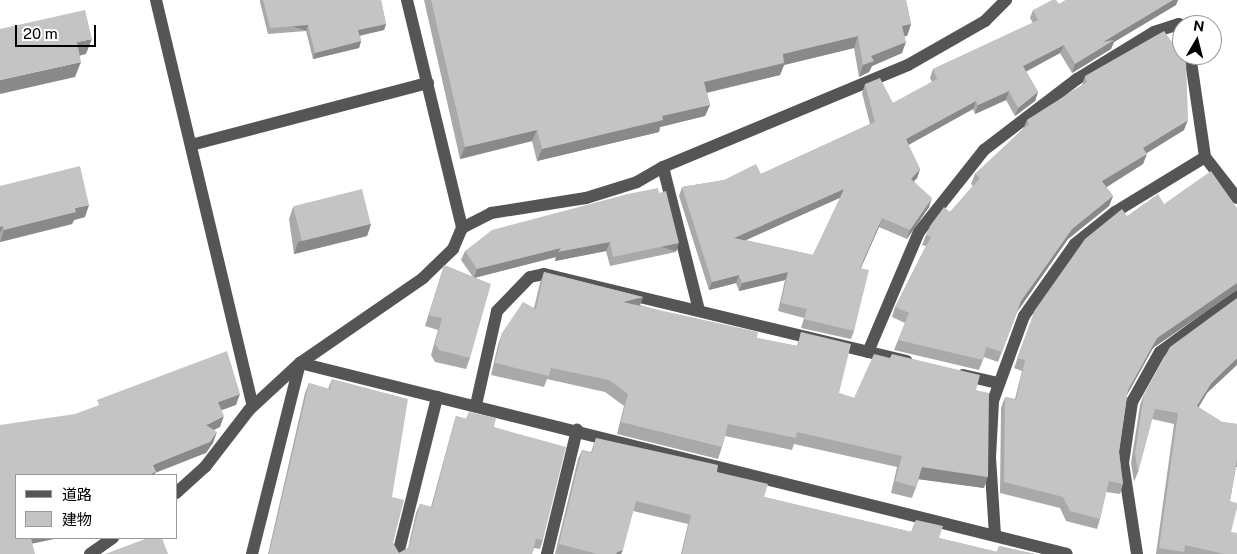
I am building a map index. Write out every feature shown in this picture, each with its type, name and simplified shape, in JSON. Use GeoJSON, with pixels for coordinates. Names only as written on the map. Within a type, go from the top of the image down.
{"type":"FeatureCollection","features":[{"type":"Feature","properties":{"kind":"street"},"geometry":{"type":"LineString","coordinates":[[156,0],[253,406]]}},
{"type":"Feature","properties":{"kind":"street"},"geometry":{"type":"LineString","coordinates":[[178,491],[205,467],[253,406],[300,363],[423,278],[453,249],[462,228],[407,0]]}},
{"type":"Feature","properties":{"kind":"street"},"geometry":{"type":"LineString","coordinates":[[462,228],[491,213],[586,198],[620,188],[663,166],[908,65],[990,18],[1006,0]]}},
{"type":"Feature","properties":{"kind":"street"},"geometry":{"type":"LineString","coordinates":[[868,352],[918,232],[984,150],[1077,78],[1154,32],[1172,26]]}},
{"type":"Feature","properties":{"kind":"street"},"geometry":{"type":"LineString","coordinates":[[1191,65],[1205,157],[1237,198]]}},
{"type":"Feature","properties":{"kind":"street"},"geometry":{"type":"LineString","coordinates":[[190,145],[428,83]]}},
{"type":"Feature","properties":{"kind":"street"},"geometry":{"type":"LineString","coordinates":[[995,535],[990,457],[998,383],[1024,316],[1075,244],[1115,212],[1205,157]]}},
{"type":"Feature","properties":{"kind":"street"},"geometry":{"type":"LineString","coordinates":[[663,166],[699,310]]}},
{"type":"Feature","properties":{"kind":"street"},"geometry":{"type":"LineString","coordinates":[[476,405],[497,311],[530,277],[559,275],[923,365]]}},
{"type":"Feature","properties":{"kind":"street"},"geometry":{"type":"LineString","coordinates":[[1137,554],[1123,463],[1132,402],[1160,352],[1237,296]]}},
{"type":"Feature","properties":{"kind":"street"},"geometry":{"type":"LineString","coordinates":[[300,363],[577,430],[1067,554]]}},
{"type":"Feature","properties":{"kind":"street"},"geometry":{"type":"LineString","coordinates":[[252,554],[300,363]]}},
{"type":"Feature","properties":{"kind":"street"},"geometry":{"type":"LineString","coordinates":[[951,372],[998,383]]}},
{"type":"Feature","properties":{"kind":"street"},"geometry":{"type":"LineString","coordinates":[[398,554],[437,396]]}},
{"type":"Feature","properties":{"kind":"street"},"geometry":{"type":"LineString","coordinates":[[547,554],[577,430]]}},
{"type":"Feature","properties":{"kind":"street"},"geometry":{"type":"LineString","coordinates":[[90,554],[112,539]]}},
{"type":"Feature","properties":{"kind":"building"},"geometry":{"type":"Polygon","coordinates":[[[263,0],[381,0],[386,24],[358,30],[361,41],[315,53],[308,25],[270,28],[263,0]]]}},
{"type":"Feature","properties":{"kind":"building"},"geometry":{"type":"Polygon","coordinates":[[[431,0],[906,0],[911,24],[902,26],[906,42],[871,56],[874,61],[863,65],[858,36],[783,54],[784,63],[704,82],[710,105],[662,116],[663,120],[542,149],[537,130],[465,147],[431,0]]]}},
{"type":"Feature","properties":{"kind":"building"},"geometry":{"type":"Polygon","coordinates":[[[1052,0],[1056,0],[1059,4],[1066,0],[1173,0],[1103,42],[1114,40],[1075,64],[1064,45],[1023,66],[1038,92],[1018,108],[1009,91],[978,105],[976,101],[906,139],[920,169],[911,179],[932,198],[910,230],[882,218],[860,268],[869,270],[854,331],[804,319],[807,309],[781,303],[788,272],[742,283],[739,275],[712,282],[682,187],[724,180],[756,164],[761,174],[875,122],[865,84],[880,78],[893,103],[937,79],[933,69],[1038,20],[1033,10],[1052,0]],[[844,189],[734,238],[813,255],[844,189]]]}},
{"type":"Feature","properties":{"kind":"building"},"geometry":{"type":"Polygon","coordinates":[[[85,10],[92,39],[77,42],[81,62],[0,80],[0,29],[85,10]]]}},
{"type":"Feature","properties":{"kind":"building"},"geometry":{"type":"Polygon","coordinates":[[[1164,31],[1172,42],[1172,65],[1186,65],[1188,120],[1143,148],[1147,154],[1102,181],[1113,196],[1072,229],[1021,301],[1002,352],[986,347],[983,360],[898,340],[909,313],[895,307],[931,237],[926,235],[930,226],[944,207],[950,212],[980,178],[975,174],[1029,124],[1027,120],[1087,82],[1085,76],[1164,31]]]}},
{"type":"Feature","properties":{"kind":"building"},"geometry":{"type":"Polygon","coordinates":[[[80,166],[89,205],[75,208],[76,212],[4,230],[3,226],[0,227],[0,186],[80,166]]]}},
{"type":"Feature","properties":{"kind":"building"},"geometry":{"type":"Polygon","coordinates":[[[1211,171],[1237,208],[1237,283],[1157,338],[1128,390],[1119,452],[1123,484],[1109,481],[1100,519],[1070,511],[1063,497],[1004,482],[1005,397],[1016,400],[1025,360],[1017,358],[1035,310],[1085,239],[1122,209],[1127,216],[1158,194],[1164,204],[1211,171]]]}},
{"type":"Feature","properties":{"kind":"building"},"geometry":{"type":"Polygon","coordinates":[[[658,188],[659,193],[666,191],[679,243],[613,257],[610,242],[558,252],[561,248],[477,269],[465,251],[492,230],[628,194],[658,188]]]}},
{"type":"Feature","properties":{"kind":"building"},"geometry":{"type":"Polygon","coordinates":[[[362,189],[371,224],[302,241],[293,206],[362,189]]]}},
{"type":"Feature","properties":{"kind":"building"},"geometry":{"type":"Polygon","coordinates":[[[444,265],[491,284],[470,358],[439,350],[435,344],[442,318],[429,315],[444,265]]]}},
{"type":"Feature","properties":{"kind":"building"},"geometry":{"type":"Polygon","coordinates":[[[544,272],[643,297],[623,302],[758,332],[757,338],[798,346],[801,332],[851,344],[839,393],[854,398],[874,354],[890,358],[892,354],[980,375],[976,390],[989,393],[988,477],[922,467],[916,487],[895,481],[902,456],[797,432],[796,438],[728,424],[722,447],[621,422],[628,394],[609,380],[551,368],[549,376],[495,363],[502,333],[523,302],[536,309],[544,272]]]}},
{"type":"Feature","properties":{"kind":"building"},"geometry":{"type":"Polygon","coordinates":[[[1237,298],[1237,358],[1211,383],[1197,406],[1222,422],[1237,424],[1237,459],[1230,501],[1237,503],[1231,532],[1237,533],[1237,554],[1224,554],[1185,545],[1184,552],[1159,548],[1178,413],[1155,409],[1138,472],[1135,453],[1144,394],[1170,347],[1237,298]]]}},
{"type":"Feature","properties":{"kind":"building"},"geometry":{"type":"Polygon","coordinates":[[[227,351],[240,394],[218,402],[224,416],[206,425],[217,432],[210,442],[153,465],[156,472],[151,474],[15,474],[15,539],[31,539],[35,554],[0,554],[0,425],[75,414],[99,405],[97,400],[227,351]]]}},
{"type":"Feature","properties":{"kind":"building"},"geometry":{"type":"Polygon","coordinates":[[[332,379],[408,399],[392,497],[404,500],[393,543],[399,553],[409,547],[420,504],[432,507],[456,416],[467,419],[469,412],[496,418],[494,427],[566,447],[543,540],[536,539],[532,554],[269,554],[309,383],[330,389],[332,379]]]}},
{"type":"Feature","properties":{"kind":"building"},"geometry":{"type":"Polygon","coordinates":[[[596,438],[718,465],[717,472],[768,484],[764,497],[912,532],[916,520],[943,526],[939,538],[998,552],[999,546],[1035,554],[682,554],[691,515],[636,501],[623,550],[616,554],[597,554],[559,544],[582,450],[592,453],[596,438]]]}},
{"type":"Feature","properties":{"kind":"building"},"geometry":{"type":"Polygon","coordinates":[[[145,539],[162,539],[168,554],[105,554],[145,539]]]}}]}
